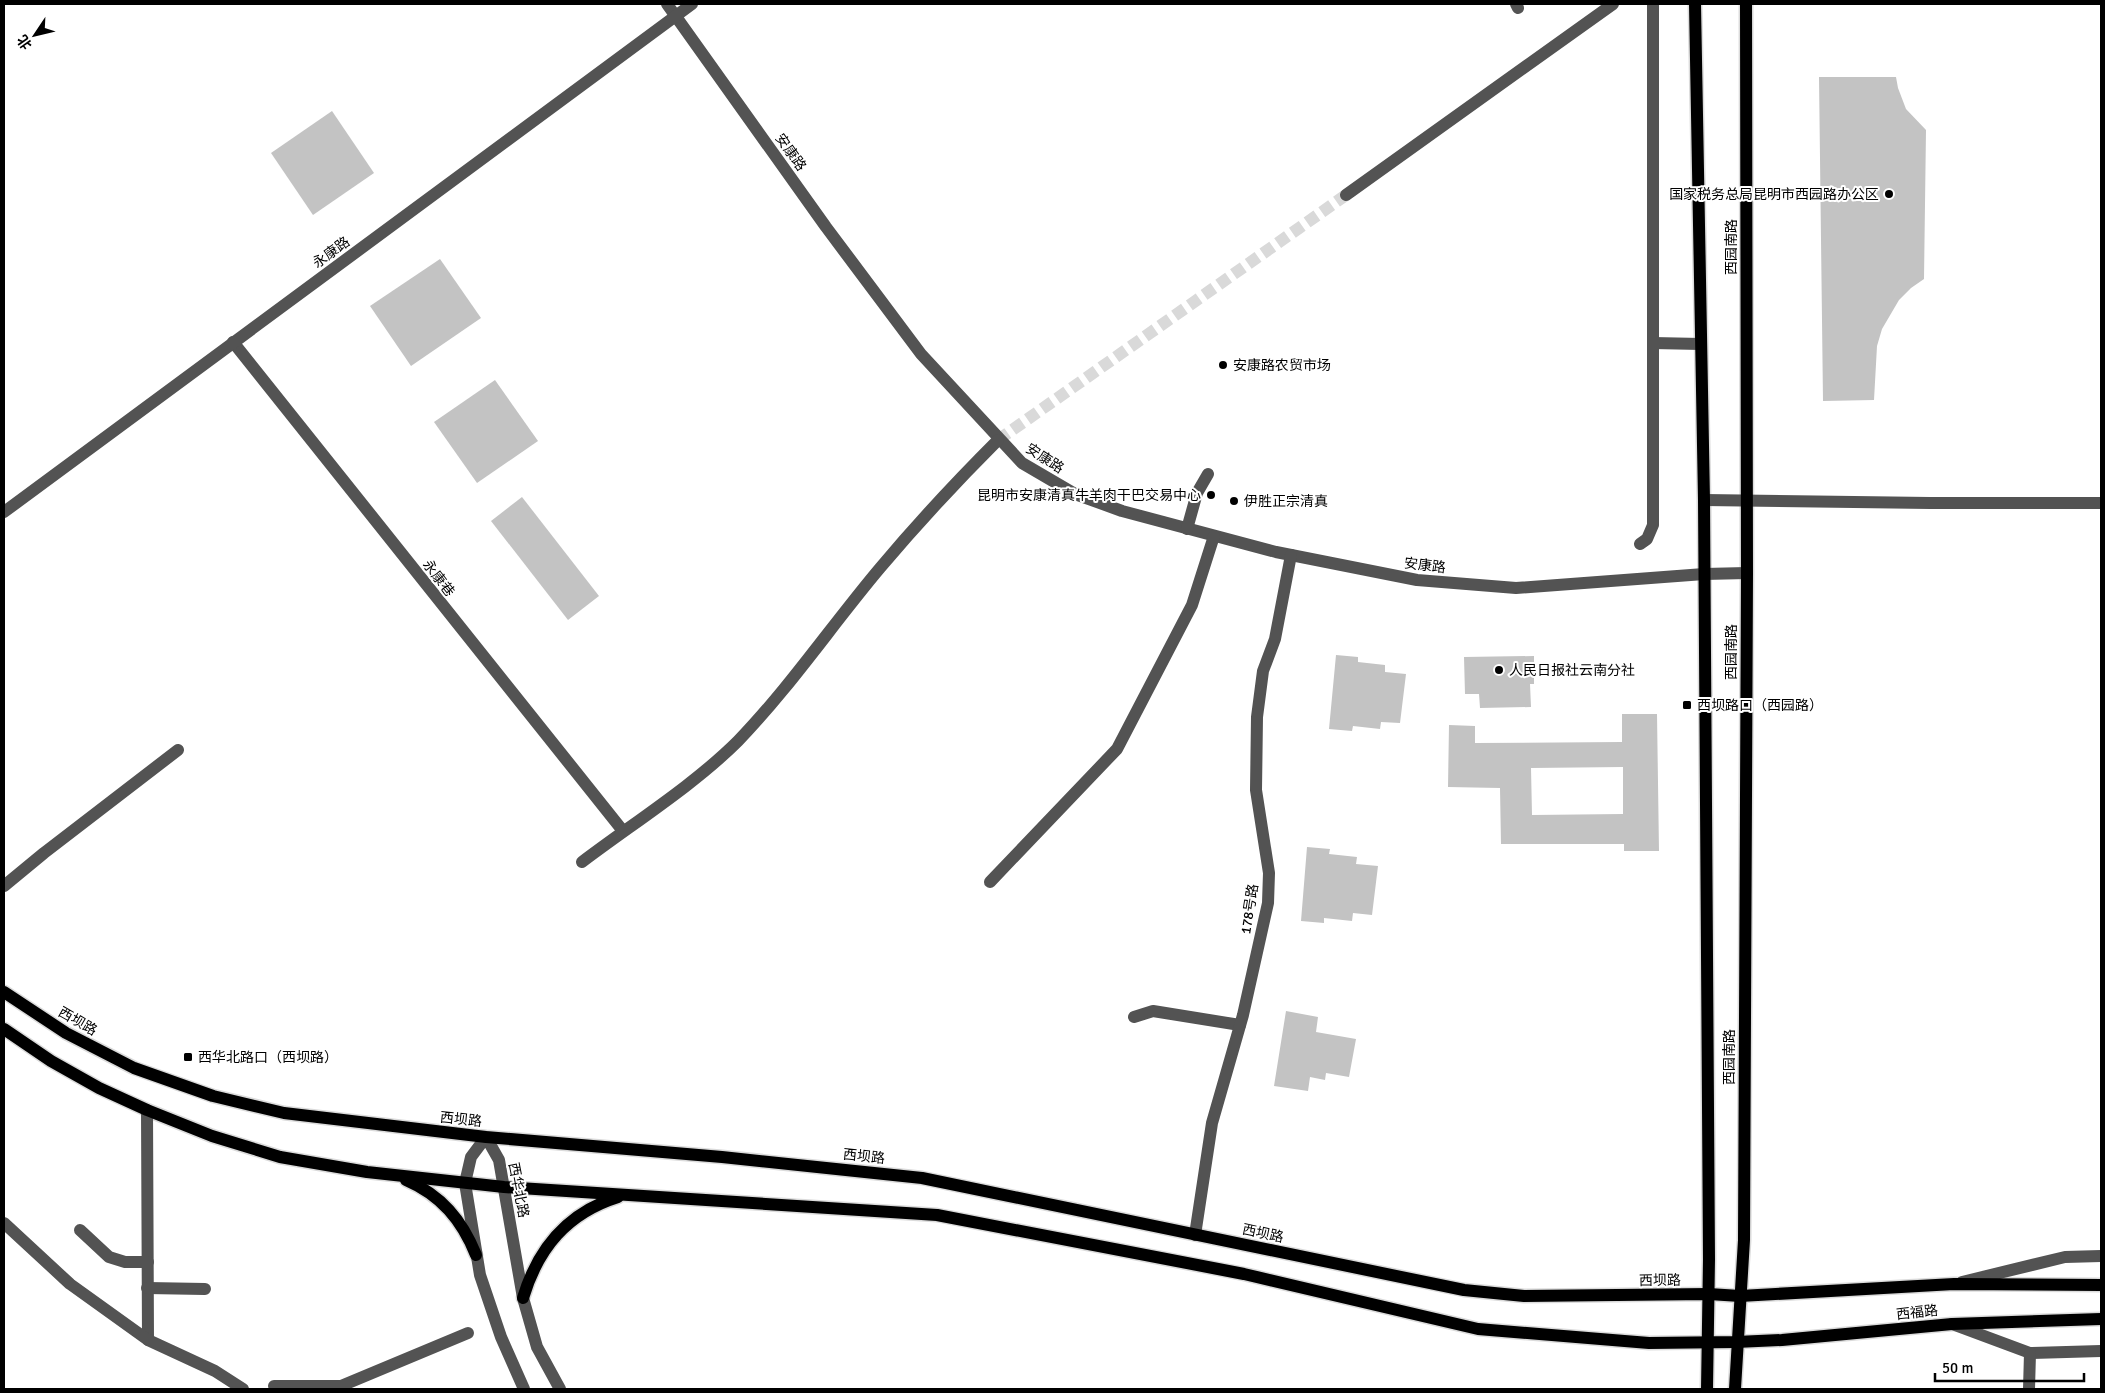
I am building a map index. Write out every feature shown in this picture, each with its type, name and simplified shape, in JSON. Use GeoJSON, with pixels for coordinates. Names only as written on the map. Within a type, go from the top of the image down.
{"type":"FeatureCollection","features":[{"type":"Feature","properties":{"kind":"main road","name":"西园南路"},"geometry":{"type":"LineString","coordinates":[[1695,4],[1704,500],[1709,1294],[1707,1389]]}},
{"type":"Feature","properties":{"kind":"main road","name":"西园南路"},"geometry":{"type":"LineString","coordinates":[[1735,1389],[1736,1342],[1744,1240],[1747,573],[1746,4]]}},
{"type":"Feature","properties":{"kind":"main road","name":"西坝路"},"geometry":{"type":"LineString","coordinates":[[4,992],[66,1033],[134,1068],[213,1096],[284,1113],[486,1137],[722,1156],[922,1178],[1464,1290],[1524,1296],[1709,1294],[1740,1296]]}},
{"type":"Feature","properties":{"kind":"main road"},"geometry":{"type":"LineString","coordinates":[[4,1029],[51,1061],[99,1088],[212,1136],[280,1157],[385,1174],[465,1184],[937,1215],[1244,1274],[1478,1329],[1649,1343],[1736,1342]]}},
{"type":"Feature","properties":{"kind":"main road"},"geometry":{"type":"LineString","coordinates":[[385,1174],[402,1178],[419,1186],[441,1201],[460,1221],[470,1238],[476,1255]]}},
{"type":"Feature","properties":{"kind":"main road"},"geometry":{"type":"LineString","coordinates":[[523,1298],[535,1265],[555,1236],[586,1210],[624,1195]]}},
{"type":"Feature","properties":{"kind":"main road","name":"西福路"},"geometry":{"type":"LineString","coordinates":[[1740,1296],[1954,1284],[2101,1285]]}},
{"type":"Feature","properties":{"kind":"main road","name":"西福路"},"geometry":{"type":"LineString","coordinates":[[1736,1342],[1782,1340],[1952,1324],[2101,1319]]}},
{"type":"Feature","properties":{"kind":"street","name":"安康路"},"geometry":{"type":"LineString","coordinates":[[668,4],[826,227],[921,354],[998,440],[1022,463],[1075,494],[1122,511],[1214,536],[1291,555],[1417,580],[1516,588],[1704,574],[1747,573]]}},
{"type":"Feature","properties":{"kind":"street","name":"永康路"},"geometry":{"type":"LineString","coordinates":[[4,512],[692,4]]}},
{"type":"Feature","properties":{"kind":"street"},"geometry":{"type":"LineString","coordinates":[[1346,195],[1613,4]]}},
{"type":"Feature","properties":{"kind":"street"},"geometry":{"type":"LineString","coordinates":[[1640,544],[1646,538],[1653,525],[1653,4]]}},
{"type":"Feature","properties":{"kind":"street","name":"永康巷"},"geometry":{"type":"LineString","coordinates":[[233,342],[623,831]]}},
{"type":"Feature","properties":{"kind":"street"},"geometry":{"type":"LineString","coordinates":[[1653,343],[1701,344]]}},
{"type":"Feature","properties":{"kind":"street"},"geometry":{"type":"LineString","coordinates":[[582,862],[699,775],[742,736],[820,644],[879,568],[968,470],[998,440]]}},
{"type":"Feature","properties":{"kind":"street"},"geometry":{"type":"LineString","coordinates":[[1187,529],[1197,493],[1208,474]]}},
{"type":"Feature","properties":{"kind":"street"},"geometry":{"type":"LineString","coordinates":[[1704,500],[2101,503]]}},
{"type":"Feature","properties":{"kind":"street"},"geometry":{"type":"LineString","coordinates":[[990,882],[1116,749],[1192,605],[1214,536]]}},
{"type":"Feature","properties":{"kind":"street","name":"178号路"},"geometry":{"type":"LineString","coordinates":[[1195,1235],[1212,1123],[1240,1025],[1268,903],[1269,873],[1256,790],[1258,717],[1263,671],[1275,639],[1291,555]]}},
{"type":"Feature","properties":{"kind":"street"},"geometry":{"type":"LineString","coordinates":[[4,886],[178,750]]}},
{"type":"Feature","properties":{"kind":"street"},"geometry":{"type":"LineString","coordinates":[[1134,1017],[1153,1010],[1240,1025]]}},
{"type":"Feature","properties":{"kind":"street"},"geometry":{"type":"LineString","coordinates":[[147,1110],[148,1340]]}},
{"type":"Feature","properties":{"kind":"street"},"geometry":{"type":"LineString","coordinates":[[486,1137],[471,1157],[465,1184],[480,1275],[501,1338],[524,1389]]}},
{"type":"Feature","properties":{"kind":"street","name":"西华北路"},"geometry":{"type":"LineString","coordinates":[[486,1137],[499,1160],[523,1298],[537,1347],[560,1389]]}},
{"type":"Feature","properties":{"kind":"street"},"geometry":{"type":"LineString","coordinates":[[4,1223],[70,1284],[148,1340],[215,1370],[243,1389]]}},
{"type":"Feature","properties":{"kind":"street"},"geometry":{"type":"LineString","coordinates":[[80,1230],[109,1257],[125,1262],[148,1262]]}},
{"type":"Feature","properties":{"kind":"street"},"geometry":{"type":"LineString","coordinates":[[1954,1284],[2065,1257],[2101,1256]]}},
{"type":"Feature","properties":{"kind":"street"},"geometry":{"type":"LineString","coordinates":[[147,1288],[205,1289]]}},
{"type":"Feature","properties":{"kind":"street"},"geometry":{"type":"LineString","coordinates":[[1952,1324],[2030,1353],[2101,1351]]}},
{"type":"Feature","properties":{"kind":"street"},"geometry":{"type":"LineString","coordinates":[[274,1386],[341,1386],[468,1334]]}},
{"type":"Feature","properties":{"kind":"street"},"geometry":{"type":"LineString","coordinates":[[2029,1389],[2030,1353]]}},
{"type":"Feature","properties":{"kind":"building"},"geometry":{"type":"Polygon","coordinates":[[[1819,77],[1896,77],[1906,109],[1926,130],[1924,279],[1899,300],[1882,329],[1877,346],[1874,400],[1823,401],[1819,77]]]}},
{"type":"Feature","properties":{"kind":"building"},"geometry":{"type":"Polygon","coordinates":[[[332,111],[374,173],[313,215],[271,153],[332,111]]]}},
{"type":"Feature","properties":{"kind":"building"},"geometry":{"type":"Polygon","coordinates":[[[440,259],[481,318],[411,366],[370,306],[440,259]]]}},
{"type":"Feature","properties":{"kind":"building"},"geometry":{"type":"Polygon","coordinates":[[[495,380],[538,441],[477,483],[434,422],[495,380]]]}},
{"type":"Feature","properties":{"kind":"building"},"geometry":{"type":"Polygon","coordinates":[[[522,497],[599,596],[568,620],[491,521],[522,497]]]}},
{"type":"Feature","properties":{"kind":"building"},"geometry":{"type":"Polygon","coordinates":[[[1336,655],[1358,657],[1358,662],[1385,665],[1385,672],[1406,674],[1400,723],[1381,722],[1380,729],[1353,726],[1352,731],[1329,729],[1336,655]]]}},
{"type":"Feature","properties":{"kind":"building","name":"人民日报社云南分社"},"geometry":{"type":"Polygon","coordinates":[[[1534,656],[1534,684],[1530,684],[1531,707],[1480,708],[1479,694],[1465,694],[1464,657],[1534,656]]]}},
{"type":"Feature","properties":{"kind":"building"},"geometry":{"type":"Polygon","coordinates":[[[1622,714],[1657,714],[1659,851],[1624,851],[1624,844],[1501,844],[1500,788],[1448,787],[1449,725],[1475,726],[1475,743],[1622,742],[1622,714]],[[1623,767],[1531,768],[1532,815],[1623,814],[1623,767]]]}},
{"type":"Feature","properties":{"kind":"building"},"geometry":{"type":"Polygon","coordinates":[[[1307,847],[1330,849],[1329,854],[1357,857],[1356,864],[1378,866],[1372,915],[1353,913],[1352,921],[1324,918],[1324,923],[1301,921],[1307,847]]]}},
{"type":"Feature","properties":{"kind":"building"},"geometry":{"type":"Polygon","coordinates":[[[1286,1011],[1318,1017],[1316,1032],[1356,1039],[1349,1077],[1326,1073],[1325,1080],[1310,1077],[1308,1091],[1274,1086],[1286,1011]]]}},
{"type":"Feature","properties":{"kind":"tunnel"},"geometry":{"type":"LineString","coordinates":[[998,440],[1346,195]]}},
{"type":"Feature","properties":{"kind":"place","name":"国家税务总局昆明市西园路办公区"},"geometry":{"type":"Point","coordinates":[1889,194]}},
{"type":"Feature","properties":{"kind":"place","name":"安康路农贸市场"},"geometry":{"type":"Point","coordinates":[1223,365]}},
{"type":"Feature","properties":{"kind":"place","name":"昆明市安康清真牛羊肉干巴交易中心"},"geometry":{"type":"Point","coordinates":[1211,495]}},
{"type":"Feature","properties":{"kind":"place","name":"伊胜正宗清真"},"geometry":{"type":"Point","coordinates":[1234,501]}},
{"type":"Feature","properties":{"kind":"place","name":"人民日报社云南分社"},"geometry":{"type":"Point","coordinates":[1499,670]}},
{"type":"Feature","properties":{"kind":"place","name":"西坝路口（西园路）"},"geometry":{"type":"Point","coordinates":[1687,705]}},
{"type":"Feature","properties":{"kind":"place","name":"西华北路口（西坝路）"},"geometry":{"type":"Point","coordinates":[188,1057]}}]}
